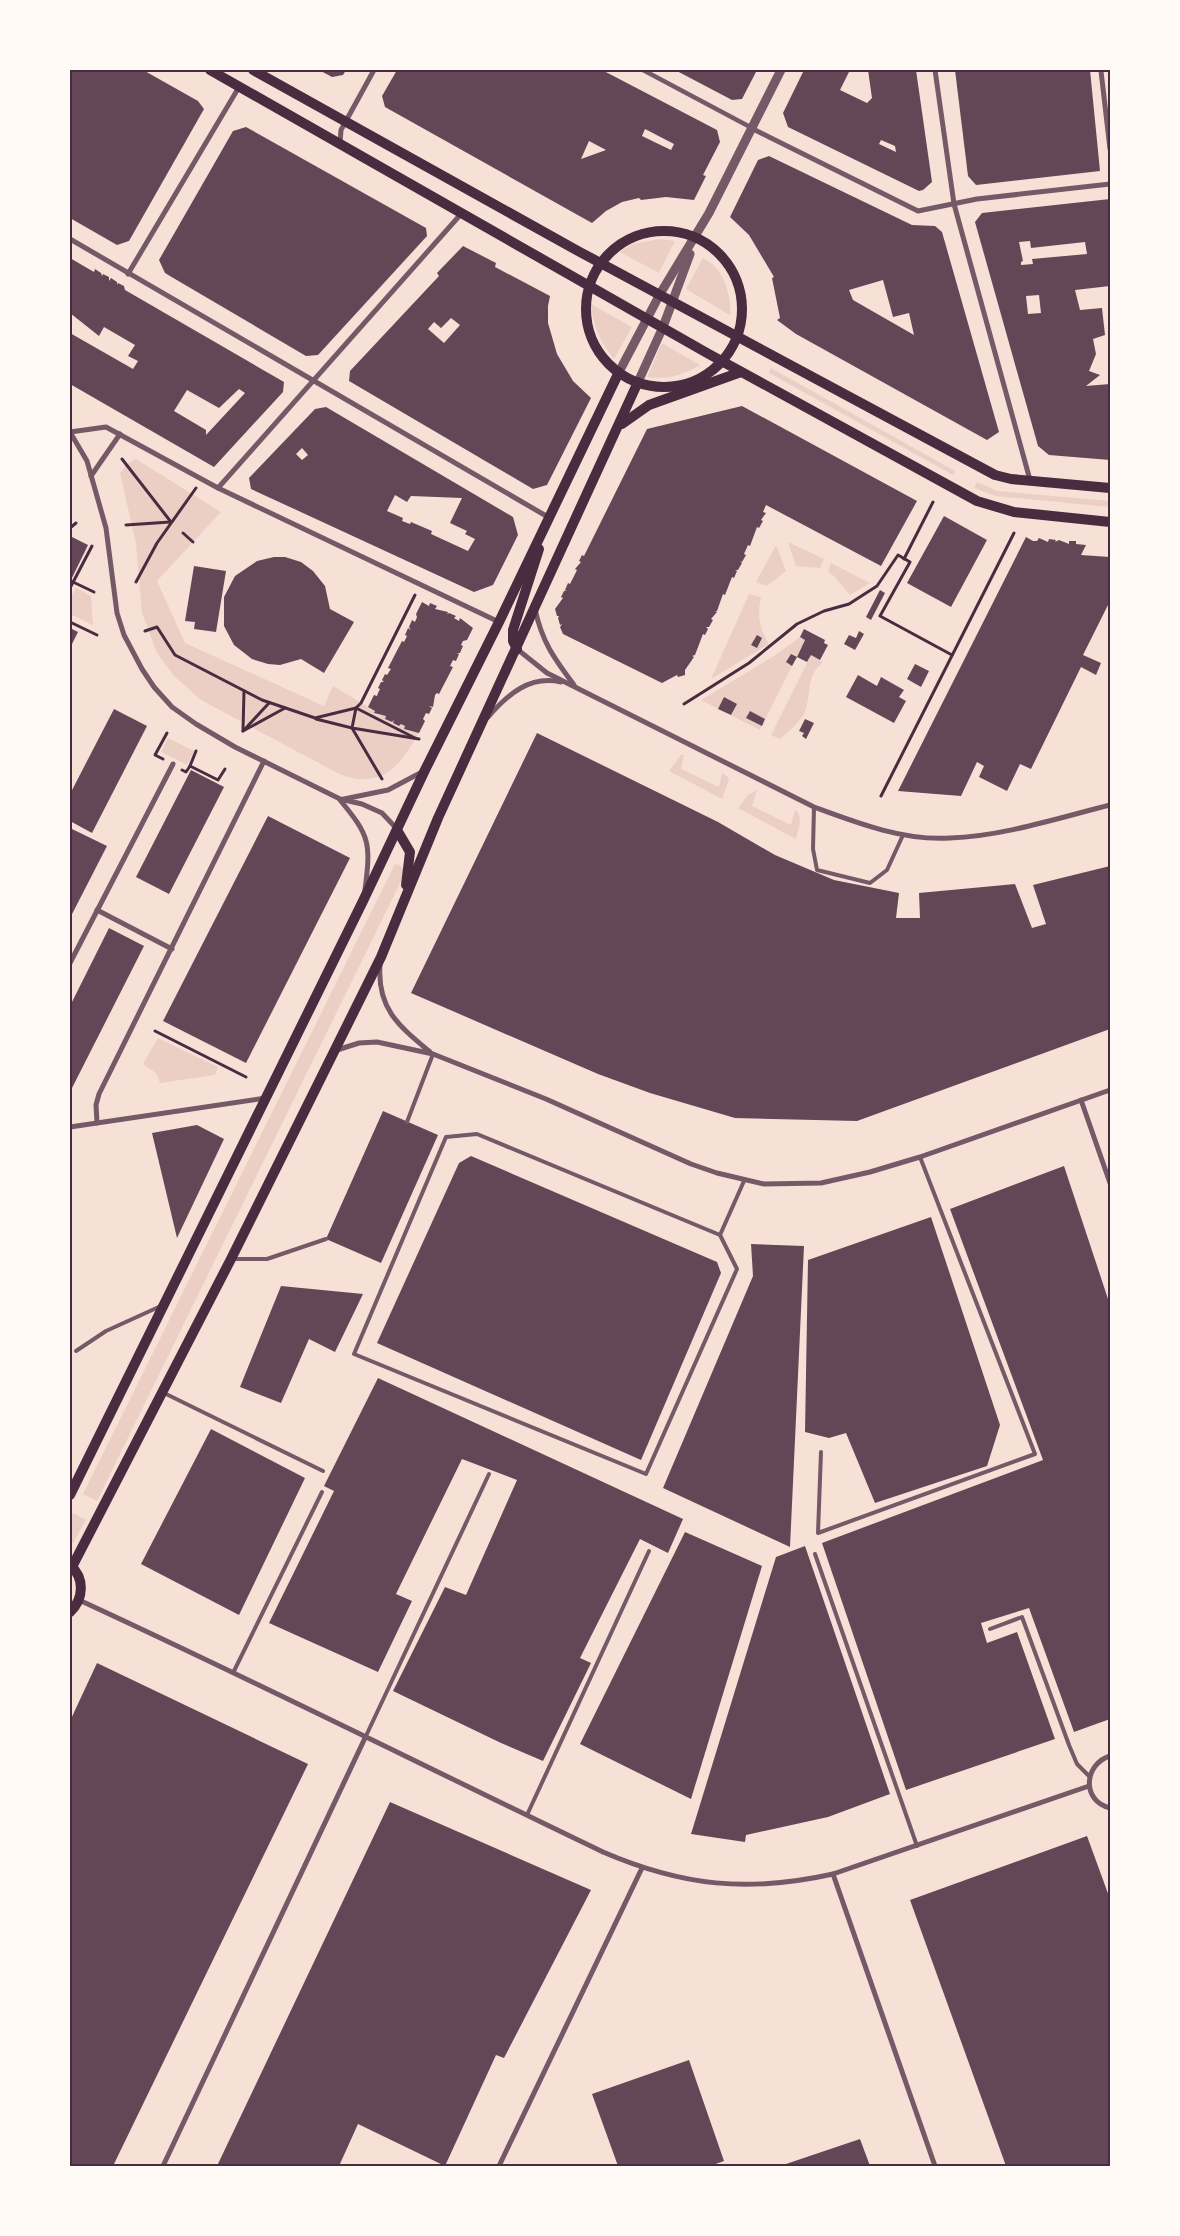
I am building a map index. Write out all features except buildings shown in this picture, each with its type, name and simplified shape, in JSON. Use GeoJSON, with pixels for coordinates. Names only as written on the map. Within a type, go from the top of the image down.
{"type":"FeatureCollection","features":[{"type":"Feature","properties":{"kind":"main road"},"geometry":{"type":"LineString","coordinates":[[210,70],[463,212],[721,361],[977,501],[1014,512],[1110,522]]}},
{"type":"Feature","properties":{"kind":"main road"},"geometry":{"type":"LineString","coordinates":[[253,70],[601,263],[995,475],[1030,481],[1110,488]]}},
{"type":"Feature","properties":{"kind":"main road"},"geometry":{"type":"LineString","coordinates":[[660,231],[679,232],[696,237],[716,250],[730,266],[739,285],[742,312],[737,335],[721,361],[708,373],[683,384],[656,386],[638,382],[619,372],[596,348],[588,327],[586,303],[590,285],[601,263],[625,241],[642,234],[660,231]]}},
{"type":"Feature","properties":{"kind":"main road"},"geometry":{"type":"LineString","coordinates":[[70,1495],[364,901],[425,770],[500,622],[548,517],[619,372]]}},
{"type":"Feature","properties":{"kind":"main road"},"geometry":{"type":"LineString","coordinates":[[620,427],[649,405],[741,372]]}},
{"type":"Feature","properties":{"kind":"main road"},"geometry":{"type":"LineString","coordinates":[[70,1612],[79,1600],[81,1582],[71,1566],[231,1259],[381,957],[438,818],[620,427],[638,382]]}},
{"type":"Feature","properties":{"kind":"main road"},"geometry":{"type":"LineString","coordinates":[[517,649],[513,641],[513,630],[548,517]]}},
{"type":"Feature","properties":{"kind":"main road"},"geometry":{"type":"LineString","coordinates":[[397,830],[410,852],[405,896]]}},
{"type":"Feature","properties":{"kind":"street"},"geometry":{"type":"LineString","coordinates":[[340,144],[341,130],[345,121],[374,70]]}},
{"type":"Feature","properties":{"kind":"street"},"geometry":{"type":"LineString","coordinates":[[643,70],[918,211],[977,199],[1110,184]]}},
{"type":"Feature","properties":{"kind":"street"},"geometry":{"type":"LineString","coordinates":[[619,372],[660,294],[696,237],[781,70]]}},
{"type":"Feature","properties":{"kind":"street"},"geometry":{"type":"LineString","coordinates":[[935,70],[954,204],[1030,481]]}},
{"type":"Feature","properties":{"kind":"street"},"geometry":{"type":"LineString","coordinates":[[1101,71],[1110,149]]}},
{"type":"Feature","properties":{"kind":"street"},"geometry":{"type":"LineString","coordinates":[[128,274],[239,87]]}},
{"type":"Feature","properties":{"kind":"street"},"geometry":{"type":"LineString","coordinates":[[218,488],[463,212]]}},
{"type":"Feature","properties":{"kind":"street"},"geometry":{"type":"LineString","coordinates":[[638,382],[663,327],[696,237]]}},
{"type":"Feature","properties":{"kind":"street"},"geometry":{"type":"LineString","coordinates":[[70,239],[548,517]]}},
{"type":"Feature","properties":{"kind":"street"},"geometry":{"type":"LineString","coordinates":[[397,830],[382,813],[362,804],[340,799],[264,761],[196,724],[172,707],[142,669],[124,634],[117,613],[106,528],[87,461],[70,432],[106,426],[218,488],[500,622]]}},
{"type":"Feature","properties":{"kind":"street"},"geometry":{"type":"LineString","coordinates":[[91,476],[120,434]]}},
{"type":"Feature","properties":{"kind":"street"},"geometry":{"type":"LineString","coordinates":[[536,609],[540,631],[549,652],[574,685]]}},
{"type":"Feature","properties":{"kind":"street"},"geometry":{"type":"LineString","coordinates":[[517,649],[547,673],[814,807],[855,822],[903,835],[950,838],[996,832],[1110,805]]}},
{"type":"Feature","properties":{"kind":"street"},"geometry":{"type":"LineString","coordinates":[[482,724],[501,703],[528,683],[542,680],[559,681],[574,685]]}},
{"type":"Feature","properties":{"kind":"street"},"geometry":{"type":"LineString","coordinates":[[97,1123],[96,1105],[99,1094],[264,761]]}},
{"type":"Feature","properties":{"kind":"street"},"geometry":{"type":"LineString","coordinates":[[70,963],[173,764]]}},
{"type":"Feature","properties":{"kind":"street"},"geometry":{"type":"LineString","coordinates":[[340,799],[388,790],[425,770]]}},
{"type":"Feature","properties":{"kind":"street"},"geometry":{"type":"LineString","coordinates":[[340,799],[366,836],[369,860],[364,901]]}},
{"type":"Feature","properties":{"kind":"street"},"geometry":{"type":"LineString","coordinates":[[97,910],[172,949]]}},
{"type":"Feature","properties":{"kind":"street"},"geometry":{"type":"LineString","coordinates":[[381,957],[379,977],[382,996],[390,1014],[406,1031],[433,1054]]}},
{"type":"Feature","properties":{"kind":"street"},"geometry":{"type":"LineString","coordinates":[[334,1051],[359,1043],[377,1042],[433,1054],[546,1099],[674,1157],[744,1181],[785,1185],[822,1183],[920,1157],[1110,1090]]}},
{"type":"Feature","properties":{"kind":"street"},"geometry":{"type":"LineString","coordinates":[[70,1127],[266,1098]]}},
{"type":"Feature","properties":{"kind":"street"},"geometry":{"type":"LineString","coordinates":[[1081,1100],[1110,1183]]}},
{"type":"Feature","properties":{"kind":"street"},"geometry":{"type":"LineString","coordinates":[[79,1600],[234,1671],[365,1738],[527,1815],[642,1868],[681,1879],[728,1884],[765,1885],[803,1881],[833,1874],[1089,1786]]}},
{"type":"Feature","properties":{"kind":"street"},"geometry":{"type":"LineString","coordinates":[[163,2166],[365,1738]]}},
{"type":"Feature","properties":{"kind":"street"},"geometry":{"type":"LineString","coordinates":[[1110,1756],[1097,1762],[1089,1776],[1089,1786],[1097,1802],[1110,1808]]}},
{"type":"Feature","properties":{"kind":"street"},"geometry":{"type":"LineString","coordinates":[[499,2166],[642,1868]]}},
{"type":"Feature","properties":{"kind":"street"},"geometry":{"type":"LineString","coordinates":[[833,1874],[935,2166]]}},
{"type":"Feature","properties":{"kind":"lane"},"geometry":{"type":"LineString","coordinates":[[814,807],[813,849],[817,870],[870,883],[887,870],[903,835]]}},
{"type":"Feature","properties":{"kind":"lane"},"geometry":{"type":"LineString","coordinates":[[407,1122],[433,1054]]}},
{"type":"Feature","properties":{"kind":"lane"},"geometry":{"type":"LineString","coordinates":[[477,1134],[720,1235],[737,1269],[646,1474],[354,1354],[446,1137],[477,1134]]}},
{"type":"Feature","properties":{"kind":"lane"},"geometry":{"type":"LineString","coordinates":[[821,1452],[818,1533],[1035,1454],[920,1157]]}},
{"type":"Feature","properties":{"kind":"lane"},"geometry":{"type":"LineString","coordinates":[[720,1235],[744,1181]]}},
{"type":"Feature","properties":{"kind":"lane"},"geometry":{"type":"LineString","coordinates":[[231,1259],[267,1259],[326,1239]]}},
{"type":"Feature","properties":{"kind":"lane"},"geometry":{"type":"LineString","coordinates":[[76,1352],[106,1331],[166,1304]]}},
{"type":"Feature","properties":{"kind":"lane"},"geometry":{"type":"LineString","coordinates":[[163,1392],[323,1471]]}},
{"type":"Feature","properties":{"kind":"lane"},"geometry":{"type":"LineString","coordinates":[[365,1738],[489,1474]]}},
{"type":"Feature","properties":{"kind":"lane"},"geometry":{"type":"LineString","coordinates":[[234,1671],[322,1492]]}},
{"type":"Feature","properties":{"kind":"lane"},"geometry":{"type":"LineString","coordinates":[[527,1815],[649,1551]]}},
{"type":"Feature","properties":{"kind":"lane"},"geometry":{"type":"LineString","coordinates":[[815,1554],[917,1846]]}},
{"type":"Feature","properties":{"kind":"lane"},"geometry":{"type":"LineString","coordinates":[[990,1630],[1022,1617],[1077,1764],[1089,1776]]}},
{"type":"Feature","properties":{"kind":"path"},"geometry":{"type":"LineString","coordinates":[[122,459],[171,522]]}},
{"type":"Feature","properties":{"kind":"path"},"geometry":{"type":"LineString","coordinates":[[136,582],[157,543],[186,500]]}},
{"type":"Feature","properties":{"kind":"path"},"geometry":{"type":"LineString","coordinates":[[904,558],[933,502]]}},
{"type":"Feature","properties":{"kind":"path"},"geometry":{"type":"LineString","coordinates":[[126,525],[171,522]]}},
{"type":"Feature","properties":{"kind":"path"},"geometry":{"type":"LineString","coordinates":[[70,528],[76,523]]}},
{"type":"Feature","properties":{"kind":"path"},"geometry":{"type":"LineString","coordinates":[[183,533],[193,542]]}},
{"type":"Feature","properties":{"kind":"path"},"geometry":{"type":"LineString","coordinates":[[881,796],[1014,533]]}},
{"type":"Feature","properties":{"kind":"path"},"geometry":{"type":"LineString","coordinates":[[70,588],[92,546]]}},
{"type":"Feature","properties":{"kind":"path"},"geometry":{"type":"LineString","coordinates":[[684,704],[749,663],[797,624],[824,611],[849,604],[878,586],[898,556],[910,562],[880,616],[952,655]]}},
{"type":"Feature","properties":{"kind":"path"},"geometry":{"type":"LineString","coordinates":[[73,582],[94,592]]}},
{"type":"Feature","properties":{"kind":"path"},"geometry":{"type":"LineString","coordinates":[[382,779],[352,728],[356,708],[361,702],[416,594]]}},
{"type":"Feature","properties":{"kind":"path"},"geometry":{"type":"LineString","coordinates":[[70,622],[97,635]]}},
{"type":"Feature","properties":{"kind":"path"},"geometry":{"type":"LineString","coordinates":[[146,631],[157,627],[175,655],[269,702],[316,718],[352,728],[419,740],[356,708],[316,718]]}},
{"type":"Feature","properties":{"kind":"path"},"geometry":{"type":"LineString","coordinates":[[243,731],[244,691]]}},
{"type":"Feature","properties":{"kind":"path"},"geometry":{"type":"LineString","coordinates":[[243,731],[269,702]]}},
{"type":"Feature","properties":{"kind":"path"},"geometry":{"type":"LineString","coordinates":[[243,731],[285,708]]}},
{"type":"Feature","properties":{"kind":"path"},"geometry":{"type":"LineString","coordinates":[[190,766],[196,751]]}},
{"type":"Feature","properties":{"kind":"path"},"geometry":{"type":"LineString","coordinates":[[155,1031],[246,1077]]}},
{"type":"Feature","properties":{"kind":"shaded area"},"geometry":{"type":"Polygon","coordinates":[[[660,239],[675,241],[659,273],[620,252],[632,244],[660,239]]]}},
{"type":"Feature","properties":{"kind":"shaded area"},"geometry":{"type":"Polygon","coordinates":[[[703,258],[717,269],[725,283],[728,291],[731,316],[686,289],[703,258]]]}},
{"type":"Feature","properties":{"kind":"shaded area"},"geometry":{"type":"Polygon","coordinates":[[[591,304],[632,327],[614,359],[598,333],[593,319],[591,304]]]}},
{"type":"Feature","properties":{"kind":"shaded area"},"geometry":{"type":"Polygon","coordinates":[[[662,343],[700,365],[675,376],[647,377],[662,343]]]}},
{"type":"Feature","properties":{"kind":"shaded area"},"geometry":{"type":"Polygon","coordinates":[[[771,368],[955,471],[953,475],[769,373],[771,368]]]}},
{"type":"Feature","properties":{"kind":"shaded area"},"geometry":{"type":"Polygon","coordinates":[[[136,459],[221,512],[157,581],[185,643],[324,706],[333,686],[375,711],[375,714],[380,716],[382,714],[386,716],[385,719],[391,722],[394,720],[393,723],[405,726],[404,729],[419,733],[404,755],[389,772],[369,779],[356,779],[341,775],[201,700],[174,676],[157,653],[142,613],[136,544],[120,473],[127,464],[136,459]]]}},
{"type":"Feature","properties":{"kind":"shaded area"},"geometry":{"type":"Polygon","coordinates":[[[977,482],[997,491],[1110,501],[1110,507],[995,496],[974,488],[977,482]]]}},
{"type":"Feature","properties":{"kind":"shaded area"},"geometry":{"type":"Polygon","coordinates":[[[788,542],[824,559],[820,568],[796,566],[788,542]]]}},
{"type":"Feature","properties":{"kind":"shaded area"},"geometry":{"type":"Polygon","coordinates":[[[776,545],[786,571],[767,586],[756,582],[776,545]]]}},
{"type":"Feature","properties":{"kind":"shaded area"},"geometry":{"type":"Polygon","coordinates":[[[831,563],[870,583],[850,595],[834,576],[828,572],[831,563]]]}},
{"type":"Feature","properties":{"kind":"shaded area"},"geometry":{"type":"Polygon","coordinates":[[[76,588],[91,596],[93,625],[70,614],[70,599],[76,588]]]}},
{"type":"Feature","properties":{"kind":"shaded area"},"geometry":{"type":"Polygon","coordinates":[[[749,594],[761,597],[760,622],[769,644],[711,679],[749,594]]]}},
{"type":"Feature","properties":{"kind":"shaded area"},"geometry":{"type":"Polygon","coordinates":[[[800,637],[805,640],[760,730],[701,700],[774,656],[800,637]]]}},
{"type":"Feature","properties":{"kind":"shaded area"},"geometry":{"type":"Polygon","coordinates":[[[811,655],[823,662],[814,672],[806,709],[798,722],[780,739],[771,735],[811,655]]]}},
{"type":"Feature","properties":{"kind":"shaded area"},"geometry":{"type":"Polygon","coordinates":[[[168,738],[194,751],[187,765],[161,752],[168,738]]]}},
{"type":"Feature","properties":{"kind":"shaded area"},"geometry":{"type":"Polygon","coordinates":[[[681,755],[684,755],[681,769],[719,787],[722,773],[727,776],[729,780],[722,799],[669,771],[681,755]]]}},
{"type":"Feature","properties":{"kind":"shaded area"},"geometry":{"type":"Polygon","coordinates":[[[757,790],[752,806],[791,825],[795,810],[798,813],[800,823],[796,839],[738,808],[748,795],[757,790]]]}},
{"type":"Feature","properties":{"kind":"shaded area"},"geometry":{"type":"Polygon","coordinates":[[[395,864],[400,865],[403,869],[403,877],[97,1501],[83,1494],[395,864]]]}},
{"type":"Feature","properties":{"kind":"shaded area"},"geometry":{"type":"Polygon","coordinates":[[[158,1038],[218,1067],[215,1075],[160,1083],[157,1074],[143,1064],[158,1038]]]}},
{"type":"Feature","properties":{"kind":"shaded area"},"geometry":{"type":"Polygon","coordinates":[[[73,1513],[86,1520],[74,1542],[70,1544],[70,1520],[73,1513]]]}}]}
